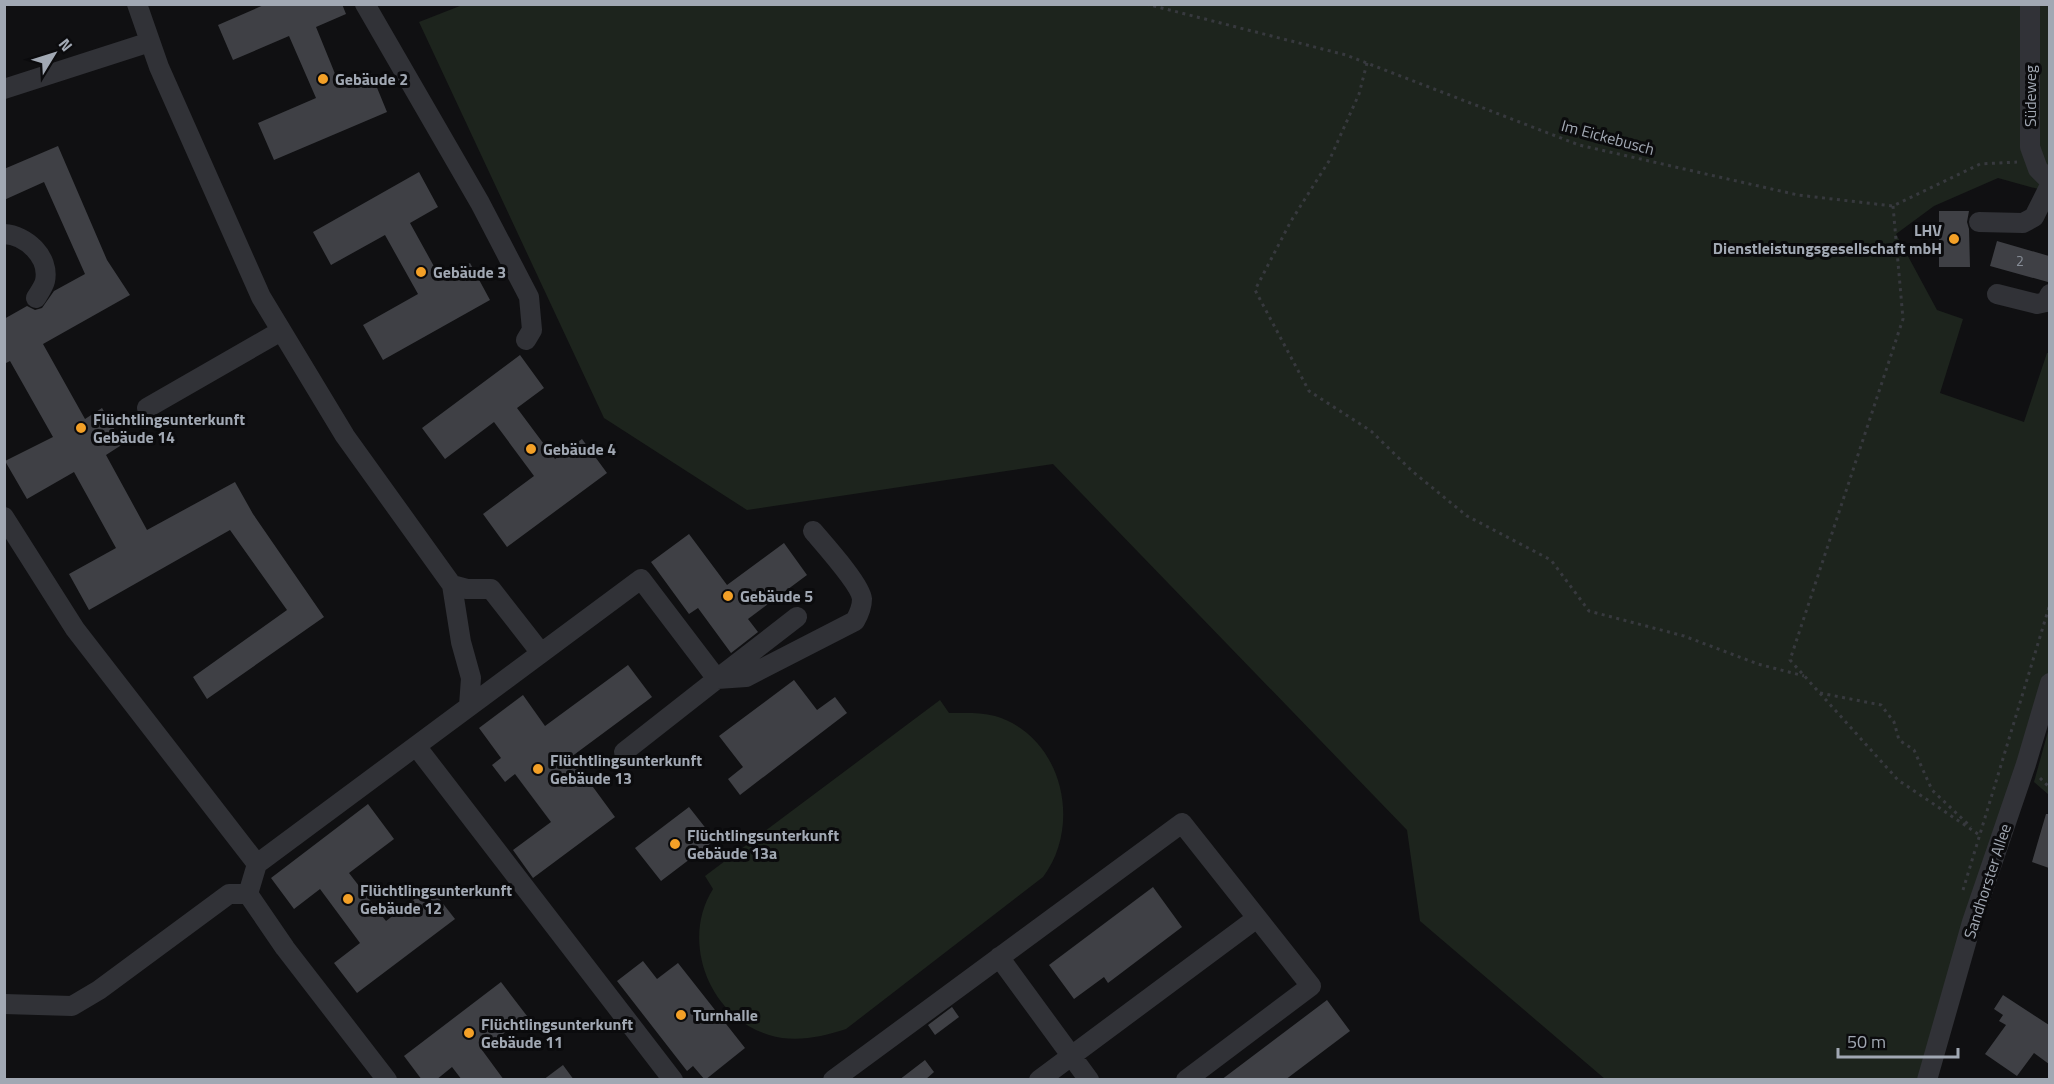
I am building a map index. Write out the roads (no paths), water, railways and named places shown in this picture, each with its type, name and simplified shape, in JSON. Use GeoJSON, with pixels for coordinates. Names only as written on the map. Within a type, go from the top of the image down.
{"type":"FeatureCollection","features":[{"type":"Feature","properties":{"kind":"street"},"geometry":{"type":"LineString","coordinates":[[365,4],[480,203],[529,297],[532,330],[526,340]]}},
{"type":"Feature","properties":{"kind":"street","name":"Südeweg"},"geometry":{"type":"LineString","coordinates":[[2030,4],[2030,147],[2038,169],[2049,183]]}},
{"type":"Feature","properties":{"kind":"street"},"geometry":{"type":"LineString","coordinates":[[139,5],[159,67],[261,297],[345,436],[452,585],[461,642],[471,678],[469,706]]}},
{"type":"Feature","properties":{"kind":"street"},"geometry":{"type":"LineString","coordinates":[[4,89],[150,42]]}},
{"type":"Feature","properties":{"kind":"street"},"geometry":{"type":"LineString","coordinates":[[1979,222],[2023,223],[2034,217],[2049,183]]}},
{"type":"Feature","properties":{"kind":"street"},"geometry":{"type":"LineString","coordinates":[[4,234],[26,241],[39,252],[45,266],[45,281],[36,298]]}},
{"type":"Feature","properties":{"kind":"street"},"geometry":{"type":"LineString","coordinates":[[1997,294],[2037,304],[2046,302],[2049,294]]}},
{"type":"Feature","properties":{"kind":"street"},"geometry":{"type":"LineString","coordinates":[[147,408],[281,331]]}},
{"type":"Feature","properties":{"kind":"street"},"geometry":{"type":"LineString","coordinates":[[4,517],[75,630],[257,864]]}},
{"type":"Feature","properties":{"kind":"street"},"geometry":{"type":"LineString","coordinates":[[717,679],[746,677],[855,621],[861,611],[862,597],[856,585],[813,531]]}},
{"type":"Feature","properties":{"kind":"street"},"geometry":{"type":"LineString","coordinates":[[248,894],[257,864],[641,579],[717,679]]}},
{"type":"Feature","properties":{"kind":"street"},"geometry":{"type":"LineString","coordinates":[[452,585],[467,589],[491,589],[541,653]]}},
{"type":"Feature","properties":{"kind":"street"},"geometry":{"type":"LineString","coordinates":[[624,752],[797,617]]}},
{"type":"Feature","properties":{"kind":"street","name":"Sandhorster Allee"},"geometry":{"type":"LineString","coordinates":[[1927,1080],[1972,922],[2026,764],[2049,683]]}},
{"type":"Feature","properties":{"kind":"street"},"geometry":{"type":"LineString","coordinates":[[416,746],[673,1080]]}},
{"type":"Feature","properties":{"kind":"street"},"geometry":{"type":"LineString","coordinates":[[833,1080],[1182,823],[1311,986],[1186,1080]]}},
{"type":"Feature","properties":{"kind":"street"},"geometry":{"type":"LineString","coordinates":[[4,1005],[72,1006],[99,990],[229,894],[248,894]]}},
{"type":"Feature","properties":{"kind":"street"},"geometry":{"type":"LineString","coordinates":[[248,894],[285,948],[387,1080]]}},
{"type":"Feature","properties":{"kind":"street"},"geometry":{"type":"LineString","coordinates":[[1039,1080],[1257,918]]}},
{"type":"Feature","properties":{"kind":"street"},"geometry":{"type":"LineString","coordinates":[[999,957],[1089,1080]]}},
{"type":"Feature","properties":{"kind":"place","name":"Gebäude 2"},"geometry":{"type":"Point","coordinates":[323,79]}},
{"type":"Feature","properties":{"kind":"place","name":"LHV Dienstleistungsgesellschaft mbH"},"geometry":{"type":"Point","coordinates":[1954,239]}},
{"type":"Feature","properties":{"kind":"place","name":"Gebäude 3"},"geometry":{"type":"Point","coordinates":[421,272]}},
{"type":"Feature","properties":{"kind":"place","name":"Flüchtlingsunterkunft Gebäude 14"},"geometry":{"type":"Point","coordinates":[81,428]}},
{"type":"Feature","properties":{"kind":"place","name":"Gebäude 4"},"geometry":{"type":"Point","coordinates":[531,449]}},
{"type":"Feature","properties":{"kind":"place","name":"Gebäude 5"},"geometry":{"type":"Point","coordinates":[728,596]}},
{"type":"Feature","properties":{"kind":"place","name":"Flüchtlingsunterkunft Gebäude 13"},"geometry":{"type":"Point","coordinates":[538,769]}},
{"type":"Feature","properties":{"kind":"place","name":"Flüchtlingsunterkunft Gebäude 13a"},"geometry":{"type":"Point","coordinates":[675,844]}},
{"type":"Feature","properties":{"kind":"place","name":"Flüchtlingsunterkunft Gebäude 12"},"geometry":{"type":"Point","coordinates":[348,899]}},
{"type":"Feature","properties":{"kind":"place","name":"Turnhalle"},"geometry":{"type":"Point","coordinates":[681,1015]}},
{"type":"Feature","properties":{"kind":"place","name":"Flüchtlingsunterkunft Gebäude 11"},"geometry":{"type":"Point","coordinates":[469,1033]}}]}
